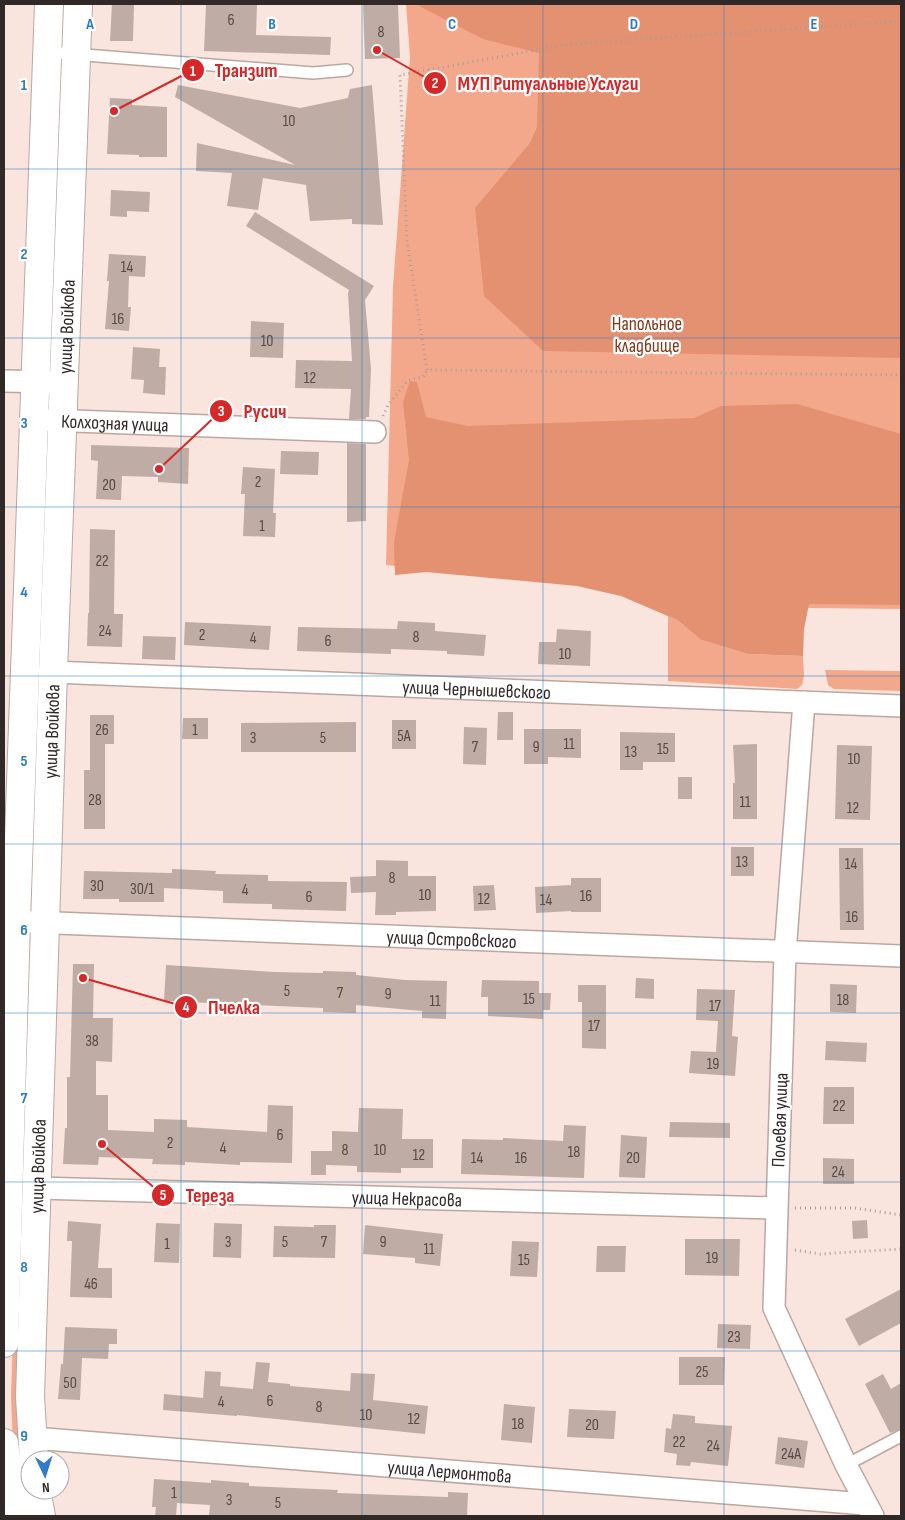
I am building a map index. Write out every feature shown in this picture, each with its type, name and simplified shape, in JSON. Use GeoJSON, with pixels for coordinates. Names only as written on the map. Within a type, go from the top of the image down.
{"type":"FeatureCollection","features":[{"type":"Feature","properties":{"kind":"main road","name":"улица Войкова"},"geometry":{"type":"LineString","coordinates":[[4,1343],[10,921],[36,382],[49,4]]}},
{"type":"Feature","properties":{"kind":"main road","name":"улица Войкова"},"geometry":{"type":"LineString","coordinates":[[34,1449],[30,1397],[53,672],[78,4]]}},
{"type":"Feature","properties":{"kind":"main road"},"geometry":{"type":"LineString","coordinates":[[4,1443],[14,1516]]}},
{"type":"Feature","properties":{"kind":"main road"},"geometry":{"type":"LineString","coordinates":[[38,1500],[41,1516]]}},
{"type":"Feature","properties":{"kind":"street"},"geometry":{"type":"LineString","coordinates":[[4,381],[64,382]]}},
{"type":"Feature","properties":{"kind":"street","name":"Колхозная улица"},"geometry":{"type":"LineString","coordinates":[[34,419],[375,432]]}},
{"type":"Feature","properties":{"kind":"street","name":"улица Чернышевского"},"geometry":{"type":"LineString","coordinates":[[53,672],[901,706]]}},
{"type":"Feature","properties":{"kind":"street","name":"Полевая улица"},"geometry":{"type":"LineString","coordinates":[[804,702],[785,953],[774,1308],[846,1465],[869,1510]]}},
{"type":"Feature","properties":{"kind":"street","name":"улица Островского"},"geometry":{"type":"LineString","coordinates":[[10,921],[785,953],[901,956]]}},
{"type":"Feature","properties":{"kind":"street","name":"улица Некрасова"},"geometry":{"type":"LineString","coordinates":[[37,1188],[776,1208]]}},
{"type":"Feature","properties":{"kind":"street","name":"улица Лермонтова"},"geometry":{"type":"LineString","coordinates":[[34,1449],[869,1510]]}},
{"type":"Feature","properties":{"kind":"lane"},"geometry":{"type":"LineString","coordinates":[[47,52],[313,73],[347,70]]}},
{"type":"Feature","properties":{"kind":"lane"},"geometry":{"type":"LineString","coordinates":[[846,1465],[901,1436]]}},
{"type":"Feature","properties":{"kind":"path"},"geometry":{"type":"LineString","coordinates":[[375,432],[388,405],[408,380],[423,377],[427,370],[407,242],[400,74],[569,44],[901,21]]}},
{"type":"Feature","properties":{"kind":"path"},"geometry":{"type":"LineString","coordinates":[[427,370],[901,375]]}},
{"type":"Feature","properties":{"kind":"path"},"geometry":{"type":"LineString","coordinates":[[776,1208],[855,1208],[901,1215]]}},
{"type":"Feature","properties":{"kind":"path"},"geometry":{"type":"LineString","coordinates":[[775,1246],[820,1254],[901,1249]]}},
{"type":"Feature","properties":{"kind":"green space","name":"Напольное кладбище"},"geometry":{"type":"Polygon","coordinates":[[[406,4],[901,4],[901,609],[807,608],[386,565],[393,287],[410,57],[406,4]]]}},
{"type":"Feature","properties":{"kind":"green space"},"geometry":{"type":"Polygon","coordinates":[[[418,4],[901,4],[901,358],[543,351],[484,296],[475,208],[530,143],[537,127],[539,53],[483,39],[418,4]]]}},
{"type":"Feature","properties":{"kind":"green space"},"geometry":{"type":"Polygon","coordinates":[[[410,381],[417,382],[426,417],[468,426],[694,418],[721,406],[797,404],[901,434],[901,605],[809,604],[804,629],[803,656],[748,654],[701,640],[677,620],[621,596],[577,586],[426,572],[395,575],[394,542],[409,460],[403,402],[410,381]]]}},
{"type":"Feature","properties":{"kind":"green space"},"geometry":{"type":"Polygon","coordinates":[[[668,616],[677,620],[701,640],[748,654],[803,656],[804,676],[802,685],[797,689],[668,681],[668,616]]]}},
{"type":"Feature","properties":{"kind":"green space"},"geometry":{"type":"Polygon","coordinates":[[[825,670],[901,671],[901,691],[834,689],[828,685],[825,670]]]}},
{"type":"Feature","properties":{"kind":"green space"},"geometry":{"type":"Polygon","coordinates":[[[27,961],[32,961],[19,1493],[13,1444],[11,1396],[25,965],[27,961]]]}},
{"type":"Feature","properties":{"kind":"building"},"geometry":{"type":"Polygon","coordinates":[[[112,4],[134,4],[133,41],[110,41],[112,4]]]}},
{"type":"Feature","properties":{"kind":"building"},"geometry":{"type":"Polygon","coordinates":[[[206,4],[257,4],[256,35],[331,37],[330,55],[204,51],[206,4]]]}},
{"type":"Feature","properties":{"kind":"building"},"geometry":{"type":"Polygon","coordinates":[[[363,4],[398,4],[400,58],[365,59],[363,4]]]}},
{"type":"Feature","properties":{"kind":"building"},"geometry":{"type":"Polygon","coordinates":[[[178,85],[300,108],[348,98],[350,89],[372,85],[383,225],[352,224],[352,219],[310,221],[306,185],[263,178],[258,210],[227,206],[232,173],[196,171],[197,143],[295,165],[175,97],[178,85]]]}},
{"type":"Feature","properties":{"kind":"building"},"geometry":{"type":"Polygon","coordinates":[[[110,98],[132,99],[132,105],[167,107],[167,157],[107,154],[110,98]]]}},
{"type":"Feature","properties":{"kind":"building"},"geometry":{"type":"Polygon","coordinates":[[[111,190],[150,192],[149,212],[127,211],[127,217],[110,216],[111,190]]]}},
{"type":"Feature","properties":{"kind":"building"},"geometry":{"type":"Polygon","coordinates":[[[255,212],[374,286],[365,300],[371,369],[369,417],[366,417],[366,419],[349,419],[351,389],[295,388],[296,360],[352,361],[349,290],[246,226],[255,212]]]}},
{"type":"Feature","properties":{"kind":"building"},"geometry":{"type":"Polygon","coordinates":[[[109,254],[146,256],[145,277],[129,276],[128,307],[131,307],[129,331],[105,329],[109,254]]]}},
{"type":"Feature","properties":{"kind":"building"},"geometry":{"type":"Polygon","coordinates":[[[251,321],[284,323],[283,358],[250,357],[251,321]]]}},
{"type":"Feature","properties":{"kind":"building"},"geometry":{"type":"Polygon","coordinates":[[[133,347],[160,349],[159,367],[166,367],[165,395],[143,393],[144,380],[131,379],[133,347]]]}},
{"type":"Feature","properties":{"kind":"building"},"geometry":{"type":"Polygon","coordinates":[[[347,443],[366,444],[366,521],[347,522],[347,443]]]}},
{"type":"Feature","properties":{"kind":"building"},"geometry":{"type":"Polygon","coordinates":[[[91,445],[189,448],[188,484],[158,482],[158,477],[122,476],[121,500],[96,499],[98,461],[91,460],[91,445]]]}},
{"type":"Feature","properties":{"kind":"building"},"geometry":{"type":"Polygon","coordinates":[[[281,451],[319,452],[318,475],[280,474],[281,451]]]}},
{"type":"Feature","properties":{"kind":"building"},"geometry":{"type":"Polygon","coordinates":[[[243,467],[275,469],[273,513],[276,513],[275,537],[243,536],[245,494],[241,494],[243,467]]]}},
{"type":"Feature","properties":{"kind":"building"},"geometry":{"type":"Polygon","coordinates":[[[90,529],[115,530],[114,614],[123,614],[122,647],[87,646],[90,529]]]}},
{"type":"Feature","properties":{"kind":"building"},"geometry":{"type":"Polygon","coordinates":[[[398,621],[435,623],[435,631],[486,635],[484,656],[447,654],[447,651],[391,649],[391,654],[297,651],[298,627],[397,629],[398,621]]]}},
{"type":"Feature","properties":{"kind":"building"},"geometry":{"type":"Polygon","coordinates":[[[185,622],[271,626],[269,650],[184,645],[185,622]]]}},
{"type":"Feature","properties":{"kind":"building"},"geometry":{"type":"Polygon","coordinates":[[[557,629],[591,631],[590,666],[538,664],[539,642],[556,642],[557,629]]]}},
{"type":"Feature","properties":{"kind":"building"},"geometry":{"type":"Polygon","coordinates":[[[143,636],[176,637],[175,660],[142,659],[143,636]]]}},
{"type":"Feature","properties":{"kind":"building"},"geometry":{"type":"Polygon","coordinates":[[[498,712],[513,712],[513,740],[497,740],[498,712]]]}},
{"type":"Feature","properties":{"kind":"building"},"geometry":{"type":"Polygon","coordinates":[[[90,715],[114,715],[114,744],[105,744],[105,829],[84,829],[84,770],[90,770],[90,715]]]}},
{"type":"Feature","properties":{"kind":"building"},"geometry":{"type":"Polygon","coordinates":[[[183,718],[208,718],[208,739],[182,739],[183,718]]]}},
{"type":"Feature","properties":{"kind":"building"},"geometry":{"type":"Polygon","coordinates":[[[392,720],[416,720],[416,749],[392,749],[392,720]]]}},
{"type":"Feature","properties":{"kind":"building"},"geometry":{"type":"Polygon","coordinates":[[[356,722],[356,752],[241,752],[241,723],[356,722]]]}},
{"type":"Feature","properties":{"kind":"building"},"geometry":{"type":"Polygon","coordinates":[[[464,727],[487,728],[486,765],[463,764],[464,727]]]}},
{"type":"Feature","properties":{"kind":"building"},"geometry":{"type":"Polygon","coordinates":[[[524,729],[581,729],[581,758],[548,757],[548,764],[524,764],[524,729]]]}},
{"type":"Feature","properties":{"kind":"building"},"geometry":{"type":"Polygon","coordinates":[[[620,732],[675,733],[675,762],[643,762],[643,770],[620,770],[620,732]]]}},
{"type":"Feature","properties":{"kind":"building"},"geometry":{"type":"Polygon","coordinates":[[[757,744],[757,819],[733,819],[733,783],[735,783],[733,745],[757,744]]]}},
{"type":"Feature","properties":{"kind":"building"},"geometry":{"type":"Polygon","coordinates":[[[837,745],[872,746],[870,820],[835,819],[837,745]]]}},
{"type":"Feature","properties":{"kind":"building"},"geometry":{"type":"Polygon","coordinates":[[[678,777],[692,777],[692,799],[678,799],[678,777]]]}},
{"type":"Feature","properties":{"kind":"building"},"geometry":{"type":"Polygon","coordinates":[[[731,847],[754,847],[754,876],[731,876],[731,847]]]}},
{"type":"Feature","properties":{"kind":"building"},"geometry":{"type":"Polygon","coordinates":[[[839,848],[863,848],[864,930],[840,930],[839,848]]]}},
{"type":"Feature","properties":{"kind":"building"},"geometry":{"type":"Polygon","coordinates":[[[376,860],[408,861],[408,876],[436,876],[436,911],[396,912],[396,915],[375,915],[376,892],[351,893],[350,877],[376,876],[376,860]]]}},
{"type":"Feature","properties":{"kind":"building"},"geometry":{"type":"Polygon","coordinates":[[[172,869],[216,871],[215,874],[268,875],[268,881],[347,882],[346,911],[272,909],[272,904],[223,903],[223,891],[164,888],[164,902],[119,902],[119,899],[83,899],[84,871],[172,873],[172,869]]]}},
{"type":"Feature","properties":{"kind":"building"},"geometry":{"type":"Polygon","coordinates":[[[571,878],[601,878],[601,912],[536,913],[535,887],[571,885],[571,878]]]}},
{"type":"Feature","properties":{"kind":"building"},"geometry":{"type":"Polygon","coordinates":[[[494,885],[496,910],[474,911],[473,886],[494,885]]]}},
{"type":"Feature","properties":{"kind":"building"},"geometry":{"type":"Polygon","coordinates":[[[73,964],[94,964],[93,1018],[113,1018],[112,1062],[96,1061],[96,1095],[108,1095],[108,1130],[154,1132],[154,1119],[187,1120],[187,1127],[267,1132],[268,1105],[293,1106],[292,1163],[240,1162],[240,1165],[185,1162],[185,1165],[152,1164],[153,1159],[99,1157],[98,1165],[63,1164],[65,1128],[67,1128],[67,1077],[70,1077],[73,964]]]}},
{"type":"Feature","properties":{"kind":"building"},"geometry":{"type":"Polygon","coordinates":[[[166,965],[274,972],[356,972],[356,975],[405,980],[447,981],[446,1019],[422,1018],[422,1011],[356,1005],[356,1013],[323,1012],[323,1008],[164,1001],[166,965]]]}},
{"type":"Feature","properties":{"kind":"building"},"geometry":{"type":"Polygon","coordinates":[[[636,978],[654,979],[654,999],[635,998],[636,978]]]}},
{"type":"Feature","properties":{"kind":"building"},"geometry":{"type":"Polygon","coordinates":[[[482,980],[539,981],[539,993],[551,993],[550,1010],[543,1010],[543,1019],[488,1016],[488,997],[481,997],[482,980]]]}},
{"type":"Feature","properties":{"kind":"building"},"geometry":{"type":"Polygon","coordinates":[[[830,984],[857,985],[856,1013],[830,1012],[830,984]]]}},
{"type":"Feature","properties":{"kind":"building"},"geometry":{"type":"Polygon","coordinates":[[[578,985],[606,985],[606,1049],[582,1048],[582,1002],[578,1002],[578,985]]]}},
{"type":"Feature","properties":{"kind":"building"},"geometry":{"type":"Polygon","coordinates":[[[697,989],[735,990],[732,1036],[738,1037],[735,1076],[689,1073],[691,1051],[716,1052],[718,1021],[696,1020],[697,989]]]}},
{"type":"Feature","properties":{"kind":"building"},"geometry":{"type":"Polygon","coordinates":[[[826,1041],[867,1043],[866,1062],[825,1060],[826,1041]]]}},
{"type":"Feature","properties":{"kind":"building"},"geometry":{"type":"Polygon","coordinates":[[[824,1087],[854,1087],[854,1124],[823,1124],[824,1087]]]}},
{"type":"Feature","properties":{"kind":"building"},"geometry":{"type":"Polygon","coordinates":[[[359,1108],[403,1109],[402,1139],[433,1139],[433,1168],[401,1168],[401,1173],[357,1172],[357,1166],[326,1165],[326,1175],[311,1175],[311,1151],[332,1151],[332,1131],[358,1132],[359,1108]]]}},
{"type":"Feature","properties":{"kind":"building"},"geometry":{"type":"Polygon","coordinates":[[[670,1122],[730,1123],[730,1138],[669,1137],[670,1122]]]}},
{"type":"Feature","properties":{"kind":"building"},"geometry":{"type":"Polygon","coordinates":[[[564,1125],[586,1126],[584,1178],[461,1174],[462,1139],[503,1140],[503,1138],[563,1141],[564,1125]]]}},
{"type":"Feature","properties":{"kind":"building"},"geometry":{"type":"Polygon","coordinates":[[[621,1135],[647,1137],[645,1178],[619,1177],[621,1135]]]}},
{"type":"Feature","properties":{"kind":"building"},"geometry":{"type":"Polygon","coordinates":[[[823,1158],[854,1159],[854,1184],[823,1184],[823,1158]]]}},
{"type":"Feature","properties":{"kind":"building"},"geometry":{"type":"Polygon","coordinates":[[[867,1220],[868,1238],[853,1239],[852,1221],[867,1220]]]}},
{"type":"Feature","properties":{"kind":"building"},"geometry":{"type":"Polygon","coordinates":[[[68,1221],[101,1224],[98,1268],[112,1268],[112,1298],[70,1297],[72,1241],[67,1241],[68,1221]]]}},
{"type":"Feature","properties":{"kind":"building"},"geometry":{"type":"Polygon","coordinates":[[[156,1223],[180,1224],[179,1263],[154,1262],[156,1223]]]}},
{"type":"Feature","properties":{"kind":"building"},"geometry":{"type":"Polygon","coordinates":[[[214,1223],[242,1224],[241,1258],[213,1257],[214,1223]]]}},
{"type":"Feature","properties":{"kind":"building"},"geometry":{"type":"Polygon","coordinates":[[[314,1225],[336,1225],[335,1258],[273,1257],[274,1226],[314,1227],[314,1225]]]}},
{"type":"Feature","properties":{"kind":"building"},"geometry":{"type":"Polygon","coordinates":[[[365,1225],[443,1234],[440,1266],[415,1263],[415,1258],[363,1254],[365,1225]]]}},
{"type":"Feature","properties":{"kind":"building"},"geometry":{"type":"Polygon","coordinates":[[[685,1239],[740,1239],[739,1276],[685,1275],[685,1239]]]}},
{"type":"Feature","properties":{"kind":"building"},"geometry":{"type":"Polygon","coordinates":[[[512,1241],[539,1242],[537,1277],[510,1276],[512,1241]]]}},
{"type":"Feature","properties":{"kind":"building"},"geometry":{"type":"Polygon","coordinates":[[[597,1246],[626,1246],[625,1272],[596,1272],[597,1246]]]}},
{"type":"Feature","properties":{"kind":"building"},"geometry":{"type":"Polygon","coordinates":[[[901,1289],[901,1323],[859,1346],[845,1319],[901,1289]]]}},
{"type":"Feature","properties":{"kind":"building"},"geometry":{"type":"Polygon","coordinates":[[[718,1324],[751,1325],[750,1349],[717,1348],[718,1324]]]}},
{"type":"Feature","properties":{"kind":"building"},"geometry":{"type":"Polygon","coordinates":[[[65,1327],[117,1329],[117,1344],[109,1344],[108,1359],[82,1358],[80,1400],[58,1399],[61,1364],[63,1364],[65,1327]]]}},
{"type":"Feature","properties":{"kind":"building"},"geometry":{"type":"Polygon","coordinates":[[[679,1357],[725,1357],[724,1385],[679,1385],[679,1357]]]}},
{"type":"Feature","properties":{"kind":"building"},"geometry":{"type":"Polygon","coordinates":[[[256,1362],[270,1363],[268,1382],[290,1384],[290,1386],[350,1391],[351,1373],[375,1374],[373,1400],[428,1406],[425,1434],[237,1415],[163,1410],[164,1394],[203,1398],[205,1371],[221,1372],[220,1386],[253,1389],[256,1362]]]}},
{"type":"Feature","properties":{"kind":"building"},"geometry":{"type":"Polygon","coordinates":[[[883,1374],[891,1389],[901,1383],[901,1429],[890,1433],[865,1384],[883,1374]]]}},
{"type":"Feature","properties":{"kind":"building"},"geometry":{"type":"Polygon","coordinates":[[[504,1404],[535,1407],[532,1443],[501,1440],[504,1404]]]}},
{"type":"Feature","properties":{"kind":"building"},"geometry":{"type":"Polygon","coordinates":[[[569,1409],[616,1411],[614,1439],[567,1437],[569,1409]]]}},
{"type":"Feature","properties":{"kind":"building"},"geometry":{"type":"Polygon","coordinates":[[[673,1414],[695,1416],[695,1423],[732,1426],[728,1466],[691,1462],[690,1466],[676,1465],[677,1454],[664,1452],[666,1428],[671,1429],[673,1414]]]}},
{"type":"Feature","properties":{"kind":"building"},"geometry":{"type":"Polygon","coordinates":[[[778,1437],[808,1441],[804,1468],[775,1464],[778,1437]]]}},
{"type":"Feature","properties":{"kind":"building"},"geometry":{"type":"Polygon","coordinates":[[[154,1479],[211,1483],[211,1480],[249,1483],[249,1486],[338,1490],[337,1493],[448,1497],[448,1492],[468,1493],[467,1516],[228,1516],[209,1515],[210,1505],[177,1503],[176,1516],[155,1516],[156,1507],[152,1507],[154,1479]]]}},
{"type":"Feature","properties":{"kind":"place","name":"МУП Ритуальные Услуги"},"geometry":{"type":"Point","coordinates":[377,50]}},
{"type":"Feature","properties":{"kind":"place","name":"Транзит"},"geometry":{"type":"Point","coordinates":[114,111]}},
{"type":"Feature","properties":{"kind":"place","name":"Русич"},"geometry":{"type":"Point","coordinates":[159,469]}},
{"type":"Feature","properties":{"kind":"place","name":"Пчелка"},"geometry":{"type":"Point","coordinates":[83,978]}},
{"type":"Feature","properties":{"kind":"place","name":"Тереза"},"geometry":{"type":"Point","coordinates":[102,1144]}}]}
